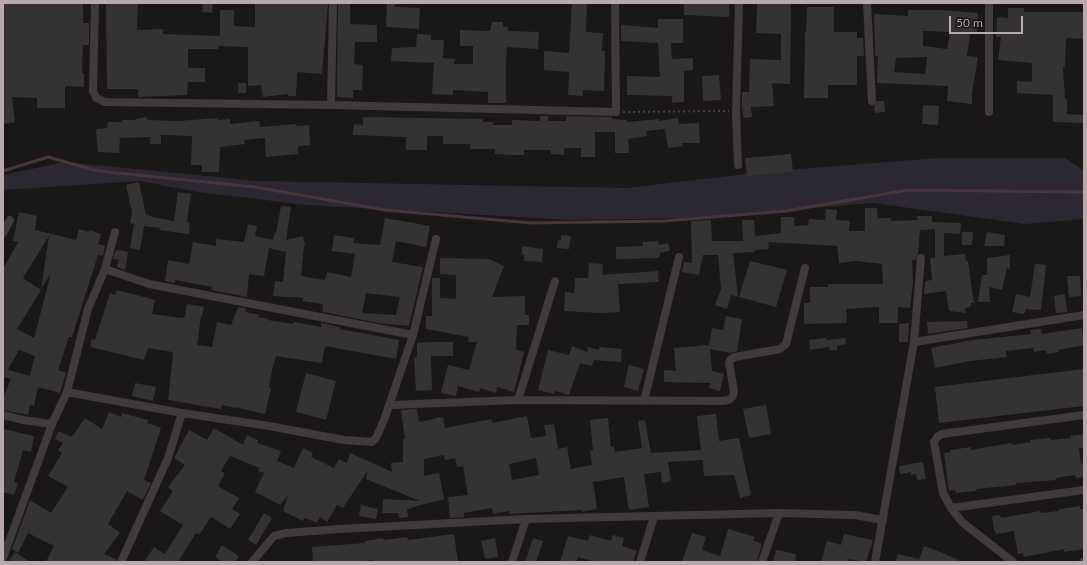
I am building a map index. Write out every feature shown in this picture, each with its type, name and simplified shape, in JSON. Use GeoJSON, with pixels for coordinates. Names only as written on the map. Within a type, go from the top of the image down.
{"type":"FeatureCollection","features":[{"type":"Feature","properties":{"kind":"street"},"geometry":{"type":"LineString","coordinates":[[95,3],[93,91],[96,98],[105,102],[331,105],[616,112],[615,3]]}},
{"type":"Feature","properties":{"kind":"street"},"geometry":{"type":"LineString","coordinates":[[331,105],[333,3]]}},
{"type":"Feature","properties":{"kind":"street"},"geometry":{"type":"LineString","coordinates":[[738,165],[736,111],[739,3]]}},
{"type":"Feature","properties":{"kind":"street"},"geometry":{"type":"LineString","coordinates":[[867,3],[872,101]]}},
{"type":"Feature","properties":{"kind":"street"},"geometry":{"type":"LineString","coordinates":[[989,3],[989,112]]}},
{"type":"Feature","properties":{"kind":"street"},"geometry":{"type":"LineString","coordinates":[[3,234],[10,220]]}},
{"type":"Feature","properties":{"kind":"street"},"geometry":{"type":"LineString","coordinates":[[3,558],[52,424],[67,392],[88,309],[105,269],[115,232]]}},
{"type":"Feature","properties":{"kind":"street"},"geometry":{"type":"LineString","coordinates":[[67,392],[182,413],[269,426],[365,443],[372,442],[376,438],[390,405],[413,335],[436,239]]}},
{"type":"Feature","properties":{"kind":"street"},"geometry":{"type":"LineString","coordinates":[[644,401],[679,257]]}},
{"type":"Feature","properties":{"kind":"street"},"geometry":{"type":"LineString","coordinates":[[875,562],[914,342],[921,258]]}},
{"type":"Feature","properties":{"kind":"street"},"geometry":{"type":"LineString","coordinates":[[390,405],[518,400],[729,400],[733,396],[734,391],[729,363],[730,360],[735,357],[780,349],[786,344],[805,268]]}},
{"type":"Feature","properties":{"kind":"street"},"geometry":{"type":"LineString","coordinates":[[105,269],[149,284],[413,335]]}},
{"type":"Feature","properties":{"kind":"street"},"geometry":{"type":"LineString","coordinates":[[518,400],[555,281]]}},
{"type":"Feature","properties":{"kind":"street"},"geometry":{"type":"LineString","coordinates":[[914,342],[1084,315]]}},
{"type":"Feature","properties":{"kind":"street"},"geometry":{"type":"LineString","coordinates":[[122,562],[168,458],[182,413]]}},
{"type":"Feature","properties":{"kind":"street"},"geometry":{"type":"LineString","coordinates":[[3,415],[23,420],[52,424]]}},
{"type":"Feature","properties":{"kind":"street"},"geometry":{"type":"LineString","coordinates":[[1012,562],[962,522],[950,508],[943,493],[934,442],[937,437],[942,434],[1084,415]]}},
{"type":"Feature","properties":{"kind":"street"},"geometry":{"type":"LineString","coordinates":[[950,508],[1084,490]]}},
{"type":"Feature","properties":{"kind":"street"},"geometry":{"type":"LineString","coordinates":[[252,562],[270,538],[286,533],[526,519],[779,513],[855,515],[883,520]]}},
{"type":"Feature","properties":{"kind":"street"},"geometry":{"type":"LineString","coordinates":[[762,562],[779,513]]}},
{"type":"Feature","properties":{"kind":"street"},"geometry":{"type":"LineString","coordinates":[[640,562],[654,517]]}},
{"type":"Feature","properties":{"kind":"street"},"geometry":{"type":"LineString","coordinates":[[512,562],[526,519]]}},
{"type":"Feature","properties":{"kind":"path"},"geometry":{"type":"LineString","coordinates":[[616,112],[736,111]]}},
{"type":"Feature","properties":{"kind":"shaded area"},"geometry":{"type":"Polygon","coordinates":[[[938,158],[1065,158],[1084,171],[1084,219],[1025,224],[873,203],[686,218],[571,220],[307,205],[198,192],[140,181],[3,190],[3,175],[65,162],[257,181],[627,188],[763,172],[938,158]]]}},
{"type":"Feature","properties":{"kind":"building"},"geometry":{"type":"Polygon","coordinates":[[[3,3],[83,3],[83,23],[89,23],[89,45],[83,45],[82,73],[84,73],[84,87],[65,86],[65,108],[37,108],[37,98],[12,97],[15,122],[3,124],[3,3]]]}},
{"type":"Feature","properties":{"kind":"building"},"geometry":{"type":"Polygon","coordinates":[[[106,3],[138,3],[137,30],[163,29],[163,34],[220,36],[220,10],[234,10],[234,26],[255,27],[255,4],[328,3],[322,74],[297,72],[296,96],[288,96],[288,94],[263,97],[261,85],[248,86],[248,47],[219,46],[218,49],[188,49],[188,68],[205,68],[205,82],[188,82],[187,95],[138,97],[138,89],[107,89],[106,3]]]}},
{"type":"Feature","properties":{"kind":"building"},"geometry":{"type":"Polygon","coordinates":[[[203,3],[213,3],[212,13],[202,12],[203,3]]]}},
{"type":"Feature","properties":{"kind":"building"},"geometry":{"type":"Polygon","coordinates":[[[338,3],[350,3],[350,24],[377,25],[377,42],[355,42],[354,64],[363,65],[362,90],[353,90],[353,98],[337,97],[338,3]]]}},
{"type":"Feature","properties":{"kind":"building"},"geometry":{"type":"Polygon","coordinates":[[[387,3],[395,3],[395,7],[420,8],[419,29],[386,27],[387,3]]]}},
{"type":"Feature","properties":{"kind":"building"},"geometry":{"type":"Polygon","coordinates":[[[572,3],[587,3],[586,32],[603,33],[602,51],[605,51],[604,91],[583,90],[583,96],[568,95],[569,72],[544,70],[544,51],[569,53],[572,3]]]}},
{"type":"Feature","properties":{"kind":"building"},"geometry":{"type":"Polygon","coordinates":[[[684,3],[729,3],[729,17],[684,15],[684,3]]]}},
{"type":"Feature","properties":{"kind":"building"},"geometry":{"type":"Polygon","coordinates":[[[757,3],[791,3],[790,84],[772,83],[774,106],[751,107],[752,117],[744,118],[742,108],[742,92],[749,92],[750,59],[781,60],[781,34],[756,33],[757,3]]]}},
{"type":"Feature","properties":{"kind":"building"},"geometry":{"type":"Polygon","coordinates":[[[807,7],[834,7],[834,32],[857,32],[857,38],[863,38],[864,56],[857,56],[857,85],[828,85],[828,98],[804,98],[807,7]]]}},
{"type":"Feature","properties":{"kind":"building"},"geometry":{"type":"Polygon","coordinates":[[[1008,8],[1024,8],[1024,12],[1084,12],[1084,39],[1066,38],[1065,67],[1063,67],[1065,99],[1067,99],[1067,114],[1084,115],[1084,123],[1053,122],[1053,95],[1017,93],[1017,81],[1032,82],[1032,63],[998,60],[1001,37],[996,37],[997,17],[1008,18],[1008,8]]]}},
{"type":"Feature","properties":{"kind":"building"},"geometry":{"type":"Polygon","coordinates":[[[908,10],[942,10],[978,13],[977,34],[970,34],[967,56],[978,57],[972,93],[972,104],[947,101],[948,86],[877,83],[878,56],[875,56],[874,14],[908,16],[908,10]],[[923,31],[923,46],[947,49],[950,32],[923,31]],[[927,57],[896,58],[894,72],[925,74],[927,57]]]}},
{"type":"Feature","properties":{"kind":"building"},"geometry":{"type":"Polygon","coordinates":[[[658,19],[683,19],[683,43],[671,43],[672,59],[693,58],[693,70],[684,71],[684,102],[672,103],[672,96],[627,95],[627,76],[660,77],[658,43],[621,41],[621,25],[658,28],[658,19]]]}},
{"type":"Feature","properties":{"kind":"building"},"geometry":{"type":"Polygon","coordinates":[[[492,22],[503,22],[503,26],[508,27],[508,31],[539,32],[538,49],[507,47],[506,103],[488,103],[488,92],[453,90],[453,95],[432,94],[434,63],[391,61],[392,48],[416,47],[417,34],[431,35],[431,40],[444,40],[443,58],[455,59],[454,64],[473,64],[473,46],[460,46],[460,30],[490,31],[492,22]]]}},
{"type":"Feature","properties":{"kind":"building"},"geometry":{"type":"Polygon","coordinates":[[[719,75],[721,100],[703,101],[702,76],[719,75]]]}},
{"type":"Feature","properties":{"kind":"building"},"geometry":{"type":"Polygon","coordinates":[[[238,83],[246,83],[246,93],[238,93],[238,83]]]}},
{"type":"Feature","properties":{"kind":"building"},"geometry":{"type":"Polygon","coordinates":[[[877,101],[884,101],[885,112],[875,113],[874,106],[877,101]]]}},
{"type":"Feature","properties":{"kind":"building"},"geometry":{"type":"Polygon","coordinates":[[[923,105],[939,106],[938,125],[922,124],[923,105]]]}},
{"type":"Feature","properties":{"kind":"building"},"geometry":{"type":"Polygon","coordinates":[[[540,116],[548,116],[548,121],[566,121],[566,116],[612,117],[612,119],[627,120],[627,122],[659,119],[659,121],[678,118],[679,124],[699,123],[700,143],[682,143],[683,146],[668,148],[665,129],[646,131],[647,136],[628,139],[629,153],[615,153],[615,132],[595,132],[595,157],[581,157],[581,148],[564,148],[564,155],[551,154],[551,150],[524,150],[524,155],[495,154],[495,149],[470,149],[470,144],[443,144],[443,136],[427,136],[427,150],[406,150],[406,137],[353,135],[354,124],[363,125],[363,117],[483,119],[483,122],[493,122],[493,125],[512,125],[512,120],[540,121],[540,116]]]}},
{"type":"Feature","properties":{"kind":"building"},"geometry":{"type":"Polygon","coordinates":[[[147,117],[147,120],[178,121],[218,118],[217,120],[230,119],[230,124],[259,121],[260,127],[296,124],[296,126],[309,125],[310,145],[298,146],[298,154],[266,157],[265,138],[244,140],[245,144],[220,147],[219,172],[202,172],[202,165],[191,165],[192,136],[161,135],[161,144],[150,144],[150,137],[120,138],[119,153],[98,152],[96,129],[107,128],[108,122],[122,122],[122,120],[136,120],[147,117]]]}},
{"type":"Feature","properties":{"kind":"building"},"geometry":{"type":"Polygon","coordinates":[[[791,154],[793,172],[747,176],[745,158],[791,154]]]}},
{"type":"Feature","properties":{"kind":"building"},"geometry":{"type":"Polygon","coordinates":[[[139,182],[146,215],[157,218],[174,221],[178,192],[191,194],[187,222],[190,223],[189,234],[159,230],[160,228],[144,226],[140,250],[130,248],[134,224],[130,223],[132,213],[126,185],[139,182]]]}},
{"type":"Feature","properties":{"kind":"building"},"geometry":{"type":"Polygon","coordinates":[[[281,206],[291,207],[286,240],[303,236],[305,245],[301,276],[325,280],[327,272],[351,277],[355,254],[332,251],[334,235],[354,238],[353,243],[380,245],[385,218],[430,226],[426,247],[396,241],[392,262],[423,267],[409,326],[378,323],[324,312],[322,311],[323,304],[303,301],[303,298],[273,296],[275,281],[283,282],[286,252],[269,248],[264,276],[249,274],[247,297],[211,290],[212,287],[175,280],[175,283],[165,281],[168,260],[189,264],[193,242],[216,246],[216,239],[244,242],[248,224],[257,226],[255,236],[273,240],[275,232],[276,233],[281,206]],[[366,293],[362,313],[396,315],[400,297],[366,293]]]}},
{"type":"Feature","properties":{"kind":"building"},"geometry":{"type":"Polygon","coordinates":[[[865,208],[877,208],[878,218],[891,218],[891,221],[918,220],[917,216],[932,216],[932,222],[961,223],[960,234],[944,233],[944,256],[965,254],[966,261],[968,261],[974,303],[971,303],[971,307],[965,308],[966,313],[949,311],[946,291],[924,294],[925,281],[932,280],[930,258],[935,258],[935,229],[920,230],[918,253],[915,260],[912,260],[913,282],[910,308],[898,307],[898,323],[879,323],[879,307],[846,309],[847,323],[804,324],[804,303],[810,303],[810,287],[828,287],[828,284],[883,284],[882,264],[856,261],[839,263],[837,246],[768,242],[769,249],[755,250],[755,252],[733,253],[738,297],[731,295],[727,309],[715,305],[721,289],[718,255],[703,255],[699,275],[682,272],[684,262],[692,263],[691,221],[711,220],[712,241],[743,241],[742,220],[754,220],[755,236],[781,233],[781,217],[794,217],[794,226],[808,225],[809,219],[825,220],[826,209],[837,210],[836,220],[850,221],[849,231],[865,231],[865,208]]]}},
{"type":"Feature","properties":{"kind":"building"},"geometry":{"type":"Polygon","coordinates":[[[19,212],[37,216],[35,230],[76,240],[79,229],[89,232],[89,230],[101,234],[98,244],[105,246],[103,256],[98,255],[72,337],[69,337],[58,370],[66,373],[60,393],[38,387],[34,406],[30,405],[28,415],[3,410],[3,398],[11,379],[5,377],[3,380],[3,269],[18,242],[13,241],[19,212]],[[49,236],[23,278],[41,290],[17,329],[34,338],[51,273],[41,289],[49,236]],[[19,350],[8,370],[30,376],[35,356],[19,350]]]}},
{"type":"Feature","properties":{"kind":"building"},"geometry":{"type":"Polygon","coordinates":[[[962,232],[973,232],[972,245],[962,245],[962,232]]]}},
{"type":"Feature","properties":{"kind":"building"},"geometry":{"type":"Polygon","coordinates":[[[987,232],[1005,235],[1004,246],[984,246],[987,232]]]}},
{"type":"Feature","properties":{"kind":"building"},"geometry":{"type":"Polygon","coordinates":[[[561,235],[571,236],[569,249],[557,248],[558,240],[561,240],[561,235]]]}},
{"type":"Feature","properties":{"kind":"building"},"geometry":{"type":"Polygon","coordinates":[[[658,241],[659,245],[668,243],[670,251],[660,253],[659,258],[616,259],[616,247],[643,246],[643,242],[658,241]]]}},
{"type":"Feature","properties":{"kind":"building"},"geometry":{"type":"Polygon","coordinates":[[[522,246],[543,249],[542,262],[524,261],[522,246]]]}},
{"type":"Feature","properties":{"kind":"building"},"geometry":{"type":"Polygon","coordinates":[[[116,250],[128,252],[125,270],[117,267],[119,260],[113,259],[116,250]]]}},
{"type":"Feature","properties":{"kind":"building"},"geometry":{"type":"Polygon","coordinates":[[[1010,255],[1010,269],[1007,268],[1002,290],[989,287],[990,302],[978,302],[982,275],[987,275],[987,258],[1010,255]]]}},
{"type":"Feature","properties":{"kind":"building"},"geometry":{"type":"Polygon","coordinates":[[[440,258],[489,259],[504,266],[492,297],[525,296],[525,315],[529,315],[529,325],[517,325],[516,350],[524,352],[514,392],[497,387],[496,393],[480,388],[479,392],[458,386],[456,396],[441,393],[448,365],[469,370],[477,342],[468,342],[469,337],[426,329],[426,316],[432,316],[432,278],[440,278],[440,298],[456,299],[456,275],[440,274],[440,258]]]}},
{"type":"Feature","properties":{"kind":"building"},"geometry":{"type":"Polygon","coordinates":[[[750,261],[787,270],[776,307],[739,297],[750,261]]]}},
{"type":"Feature","properties":{"kind":"building"},"geometry":{"type":"Polygon","coordinates":[[[589,263],[603,264],[602,275],[658,271],[659,282],[618,284],[620,312],[601,313],[564,311],[565,292],[574,293],[575,278],[588,278],[589,263]]]}},
{"type":"Feature","properties":{"kind":"building"},"geometry":{"type":"Polygon","coordinates":[[[1035,264],[1046,265],[1041,310],[1026,309],[1024,314],[1012,312],[1016,294],[1030,297],[1035,264]]]}},
{"type":"Feature","properties":{"kind":"building"},"geometry":{"type":"Polygon","coordinates":[[[1067,276],[1080,276],[1081,296],[1069,297],[1067,276]]]}},
{"type":"Feature","properties":{"kind":"building"},"geometry":{"type":"Polygon","coordinates":[[[117,290],[155,300],[152,314],[182,318],[185,317],[187,304],[204,307],[201,316],[197,345],[212,347],[217,322],[231,325],[238,307],[245,308],[246,312],[259,315],[258,317],[268,320],[293,324],[294,322],[321,327],[321,323],[340,327],[340,329],[399,340],[396,359],[325,346],[322,363],[276,356],[272,370],[269,387],[271,388],[265,414],[222,405],[221,409],[168,400],[173,356],[172,352],[148,348],[144,360],[90,347],[92,339],[95,340],[110,293],[115,295],[117,290]]]}},
{"type":"Feature","properties":{"kind":"building"},"geometry":{"type":"Polygon","coordinates":[[[1065,294],[1067,312],[1056,313],[1054,296],[1065,294]]]}},
{"type":"Feature","properties":{"kind":"building"},"geometry":{"type":"Polygon","coordinates":[[[726,316],[742,319],[737,351],[731,353],[710,349],[712,371],[724,374],[720,391],[709,388],[710,383],[664,382],[664,370],[676,371],[674,348],[709,345],[712,328],[723,330],[726,316]]]}},
{"type":"Feature","properties":{"kind":"building"},"geometry":{"type":"Polygon","coordinates":[[[967,321],[968,328],[928,334],[927,322],[967,321]]]}},
{"type":"Feature","properties":{"kind":"building"},"geometry":{"type":"Polygon","coordinates":[[[909,323],[908,342],[899,342],[899,324],[909,323]]]}},
{"type":"Feature","properties":{"kind":"building"},"geometry":{"type":"Polygon","coordinates":[[[1082,328],[1084,345],[1058,350],[1058,352],[1047,354],[1046,350],[1034,352],[1033,348],[1006,351],[1007,357],[970,361],[935,368],[931,348],[973,340],[1031,334],[1030,330],[1041,329],[1042,334],[1082,328]]]}},
{"type":"Feature","properties":{"kind":"building"},"geometry":{"type":"Polygon","coordinates":[[[826,338],[826,340],[845,338],[846,344],[837,346],[837,350],[829,350],[829,347],[810,350],[809,340],[826,338]]]}},
{"type":"Feature","properties":{"kind":"building"},"geometry":{"type":"Polygon","coordinates":[[[453,342],[453,356],[431,356],[432,390],[416,391],[414,357],[417,357],[417,343],[453,342]]]}},
{"type":"Feature","properties":{"kind":"building"},"geometry":{"type":"Polygon","coordinates":[[[572,346],[587,352],[588,347],[599,350],[599,347],[622,349],[621,362],[594,360],[592,366],[580,363],[569,395],[555,391],[554,394],[538,390],[548,350],[569,355],[572,346]]]}},
{"type":"Feature","properties":{"kind":"building"},"geometry":{"type":"Polygon","coordinates":[[[629,365],[644,369],[638,391],[624,387],[629,365]]]}},
{"type":"Feature","properties":{"kind":"building"},"geometry":{"type":"Polygon","coordinates":[[[1084,369],[1084,406],[939,423],[935,387],[1084,369]]]}},
{"type":"Feature","properties":{"kind":"building"},"geometry":{"type":"Polygon","coordinates":[[[306,373],[336,381],[326,420],[296,412],[306,373]]]}},
{"type":"Feature","properties":{"kind":"building"},"geometry":{"type":"Polygon","coordinates":[[[135,383],[156,387],[153,401],[132,396],[135,383]]]}},
{"type":"Feature","properties":{"kind":"building"},"geometry":{"type":"Polygon","coordinates":[[[766,405],[771,434],[749,438],[743,409],[766,405]]]}},
{"type":"Feature","properties":{"kind":"building"},"geometry":{"type":"Polygon","coordinates":[[[417,409],[419,422],[434,419],[434,421],[435,418],[443,417],[445,428],[492,419],[492,423],[527,416],[531,438],[546,436],[544,425],[554,424],[558,449],[567,447],[571,469],[592,465],[590,450],[593,450],[590,420],[608,418],[611,447],[614,446],[615,452],[642,448],[638,421],[645,420],[651,453],[701,450],[697,416],[716,414],[719,441],[739,438],[751,495],[740,498],[734,475],[704,476],[703,460],[668,462],[671,481],[662,483],[661,472],[644,474],[649,507],[629,510],[624,477],[593,482],[597,509],[582,512],[582,510],[509,514],[509,511],[493,514],[492,508],[464,513],[464,517],[450,518],[448,497],[468,495],[463,466],[457,467],[455,458],[445,460],[444,455],[424,459],[424,476],[439,473],[444,499],[407,509],[408,517],[399,518],[398,513],[382,513],[383,499],[420,501],[366,479],[368,470],[343,508],[337,505],[327,522],[320,517],[317,523],[305,518],[303,521],[283,511],[288,495],[280,505],[255,492],[264,473],[258,471],[260,468],[230,456],[221,471],[225,473],[218,486],[239,498],[232,509],[240,514],[230,529],[211,517],[199,535],[196,533],[178,562],[144,562],[154,547],[165,554],[183,525],[160,511],[173,491],[168,487],[185,465],[174,458],[189,430],[207,440],[214,428],[243,445],[247,435],[258,440],[257,443],[281,451],[277,461],[294,468],[303,448],[313,453],[311,457],[334,468],[339,459],[347,463],[350,453],[392,472],[391,463],[403,462],[403,439],[405,439],[401,410],[417,409]],[[536,458],[509,464],[512,480],[539,475],[536,458]]]}},
{"type":"Feature","properties":{"kind":"building"},"geometry":{"type":"Polygon","coordinates":[[[109,412],[121,417],[122,413],[148,420],[147,423],[161,428],[144,480],[151,483],[143,500],[127,491],[108,524],[120,533],[104,554],[116,559],[116,562],[46,562],[54,546],[28,533],[18,553],[12,549],[30,500],[51,513],[68,487],[48,476],[62,453],[58,450],[63,443],[55,439],[58,431],[72,437],[85,418],[102,429],[109,412]]]}},
{"type":"Feature","properties":{"kind":"building"},"geometry":{"type":"Polygon","coordinates":[[[3,429],[34,436],[31,452],[23,450],[14,482],[18,483],[14,495],[3,492],[3,429]]]}},
{"type":"Feature","properties":{"kind":"building"},"geometry":{"type":"Polygon","coordinates":[[[1084,434],[1084,448],[1079,448],[1081,464],[1084,463],[1084,477],[1076,478],[1075,475],[1056,478],[1056,480],[1016,483],[1016,485],[976,489],[976,491],[956,493],[955,490],[949,491],[944,453],[951,452],[950,450],[971,447],[971,450],[1011,443],[1012,445],[1031,442],[1030,440],[1071,438],[1070,436],[1084,434]]]}},
{"type":"Feature","properties":{"kind":"building"},"geometry":{"type":"Polygon","coordinates":[[[923,462],[926,479],[917,480],[916,474],[911,475],[911,472],[900,474],[899,466],[923,462]]]}},
{"type":"Feature","properties":{"kind":"building"},"geometry":{"type":"Polygon","coordinates":[[[361,505],[378,509],[376,519],[359,516],[361,505]]]}},
{"type":"Feature","properties":{"kind":"building"},"geometry":{"type":"Polygon","coordinates":[[[1080,506],[1080,509],[1084,509],[1084,549],[1064,552],[1064,549],[1024,557],[1023,553],[1018,554],[1014,531],[996,534],[994,529],[992,516],[1000,515],[1001,518],[1040,511],[1041,513],[1059,511],[1059,509],[1080,506]]]}},
{"type":"Feature","properties":{"kind":"building"},"geometry":{"type":"Polygon","coordinates":[[[264,513],[272,518],[256,545],[248,540],[264,513]]]}},
{"type":"Feature","properties":{"kind":"building"},"geometry":{"type":"Polygon","coordinates":[[[728,529],[755,537],[753,540],[762,544],[757,562],[682,562],[692,533],[706,537],[702,550],[720,556],[728,529]]]}},
{"type":"Feature","properties":{"kind":"building"},"geometry":{"type":"Polygon","coordinates":[[[454,534],[458,562],[373,562],[373,560],[358,562],[313,562],[312,547],[365,543],[365,541],[383,538],[384,540],[407,537],[408,540],[454,534]]]}},
{"type":"Feature","properties":{"kind":"building"},"geometry":{"type":"Polygon","coordinates":[[[844,534],[873,540],[866,562],[849,559],[848,562],[821,562],[827,541],[841,545],[844,534]]]}},
{"type":"Feature","properties":{"kind":"building"},"geometry":{"type":"Polygon","coordinates":[[[590,535],[611,541],[613,535],[624,538],[622,546],[637,551],[633,562],[596,562],[578,557],[576,562],[560,562],[568,536],[588,541],[590,535]]]}},
{"type":"Feature","properties":{"kind":"building"},"geometry":{"type":"Polygon","coordinates":[[[495,538],[498,557],[485,559],[481,541],[495,538]]]}},
{"type":"Feature","properties":{"kind":"building"},"geometry":{"type":"Polygon","coordinates":[[[533,538],[543,541],[536,562],[525,562],[533,538]]]}},
{"type":"Feature","properties":{"kind":"building"},"geometry":{"type":"Polygon","coordinates":[[[222,545],[239,556],[235,562],[222,562],[215,557],[222,545]]]}},
{"type":"Feature","properties":{"kind":"building"},"geometry":{"type":"Polygon","coordinates":[[[924,546],[962,562],[895,562],[898,554],[919,559],[924,546]]]}},
{"type":"Feature","properties":{"kind":"building"},"geometry":{"type":"Polygon","coordinates":[[[776,550],[796,554],[795,562],[773,562],[776,550]]]}},
{"type":"Feature","properties":{"kind":"building"},"geometry":{"type":"Polygon","coordinates":[[[15,552],[30,562],[8,562],[15,552]]]}},
{"type":"Feature","properties":{"kind":"waterway"},"geometry":{"type":"LineString","coordinates":[[3,171],[48,157],[98,171],[255,187],[385,210],[531,223],[664,221],[786,211],[908,190],[1084,192]]}}]}
